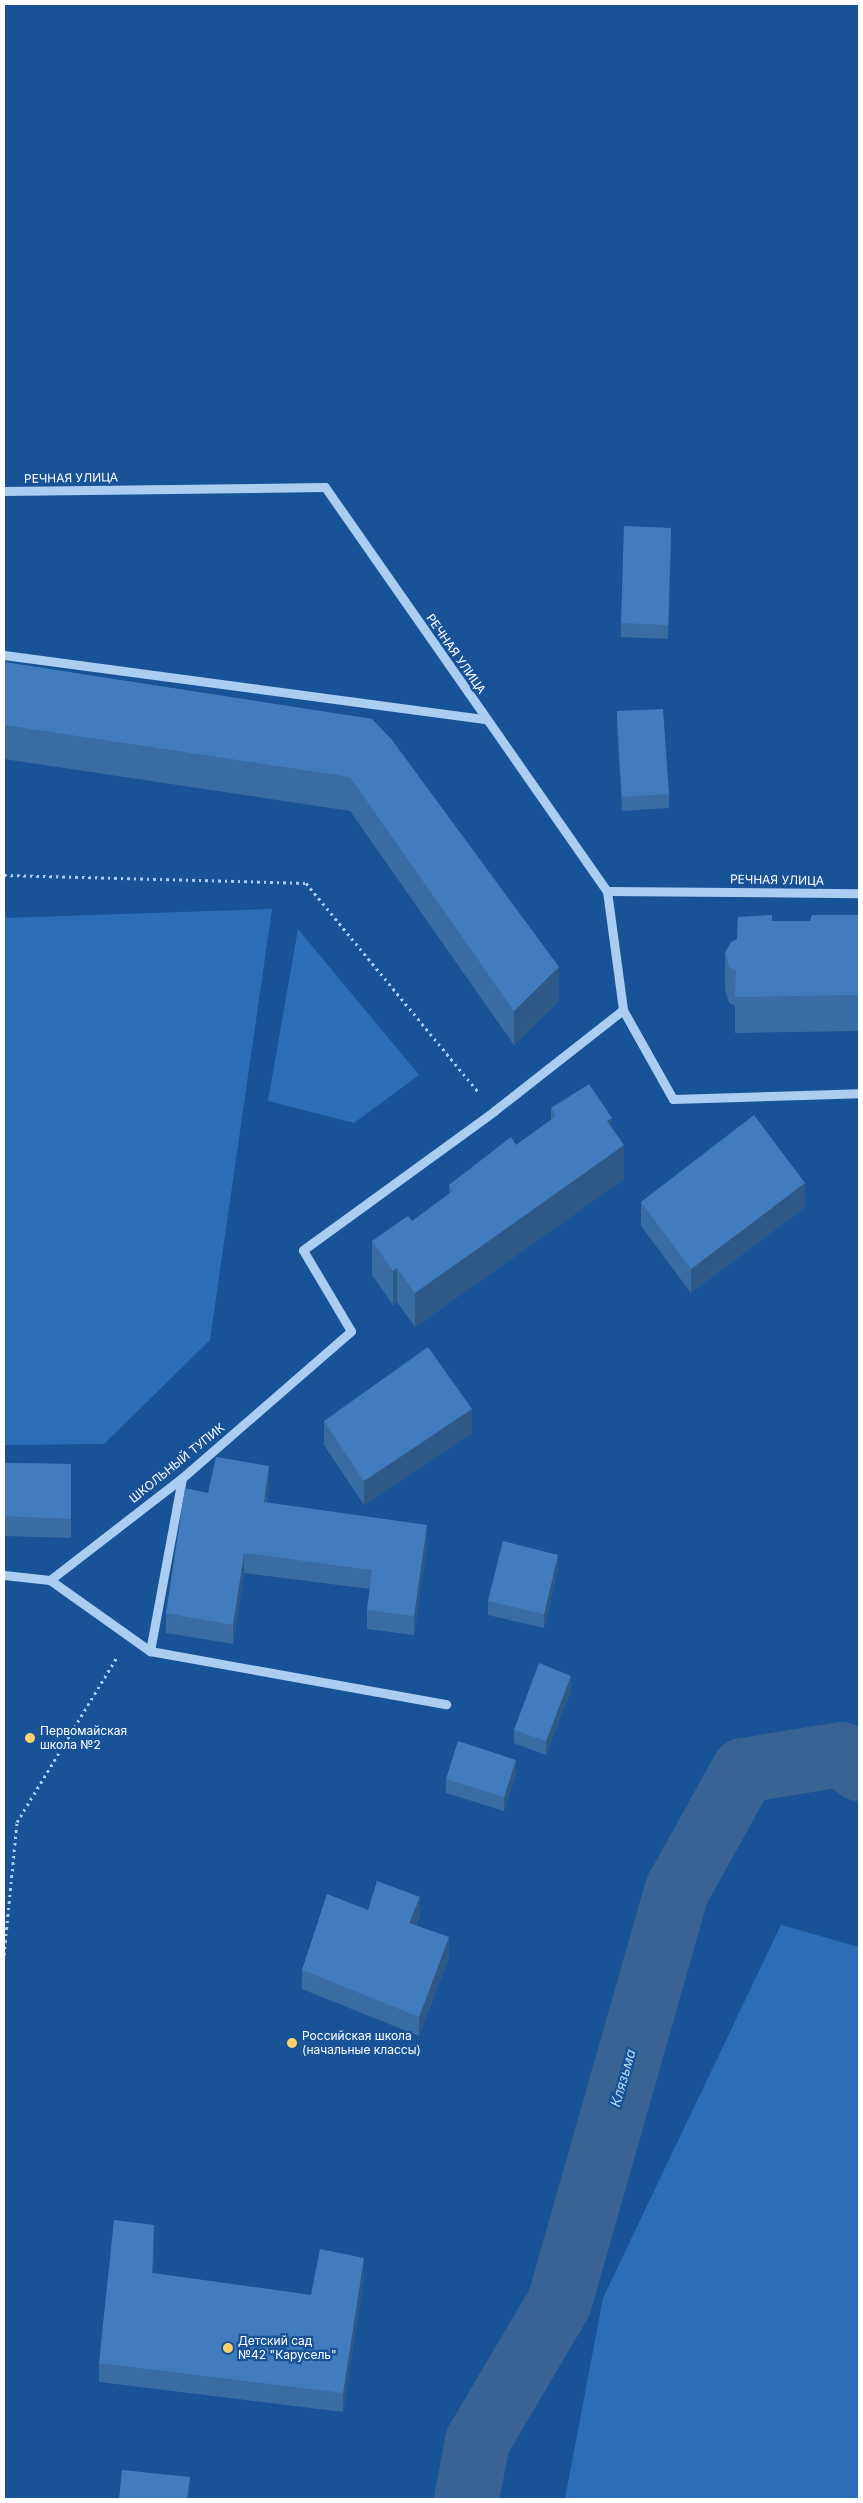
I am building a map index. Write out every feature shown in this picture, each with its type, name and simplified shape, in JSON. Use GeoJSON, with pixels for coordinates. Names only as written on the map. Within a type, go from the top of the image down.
{"type":"FeatureCollection","features":[{"type":"Feature","properties":{"kind":"street","name":"РЕЧНАЯ УЛИЦА"},"geometry":{"type":"LineString","coordinates":[[4,491],[325,487],[607,891],[859,893]]}},
{"type":"Feature","properties":{"kind":"street"},"geometry":{"type":"LineString","coordinates":[[4,655],[486,719]]}},
{"type":"Feature","properties":{"kind":"street"},"geometry":{"type":"LineString","coordinates":[[607,891],[623,1010],[674,1099],[859,1093]]}},
{"type":"Feature","properties":{"kind":"street"},"geometry":{"type":"LineString","coordinates":[[494,1111],[623,1010]]}},
{"type":"Feature","properties":{"kind":"street","name":"ШКОЛЬНЫЙ ТУПИК"},"geometry":{"type":"LineString","coordinates":[[50,1580],[182,1478],[351,1331],[303,1250],[494,1111]]}},
{"type":"Feature","properties":{"kind":"street"},"geometry":{"type":"LineString","coordinates":[[150,1651],[182,1478]]}},
{"type":"Feature","properties":{"kind":"street"},"geometry":{"type":"LineString","coordinates":[[4,1575],[50,1580],[150,1651],[446,1704]]}},
{"type":"Feature","properties":{"kind":"path"},"geometry":{"type":"LineString","coordinates":[[4,875],[306,883],[494,1111]]}},
{"type":"Feature","properties":{"kind":"path"},"geometry":{"type":"LineString","coordinates":[[4,1955],[17,1822],[130,1636]]}},
{"type":"Feature","properties":{"kind":"shaded area"},"geometry":{"type":"Polygon","coordinates":[[[272,909],[210,1340],[104,1444],[4,1445],[4,918],[272,909]]]}},
{"type":"Feature","properties":{"kind":"shaded area"},"geometry":{"type":"Polygon","coordinates":[[[298,929],[419,1075],[354,1123],[268,1101],[298,929]]]}},
{"type":"Feature","properties":{"kind":"shaded area"},"geometry":{"type":"Polygon","coordinates":[[[781,1925],[859,1947],[859,2499],[565,2499],[603,2298],[781,1925]]]}},
{"type":"Feature","properties":{"kind":"building"},"geometry":{"type":"Polygon","coordinates":[[[624,526],[671,528],[668,625],[621,623],[624,526]]]}},
{"type":"Feature","properties":{"kind":"building"},"geometry":{"type":"Polygon","coordinates":[[[4,662],[372,719],[392,740],[559,967],[514,1011],[350,777],[4,725],[4,662]]]}},
{"type":"Feature","properties":{"kind":"building"},"geometry":{"type":"Polygon","coordinates":[[[663,709],[669,794],[622,797],[617,711],[663,709]]]}},
{"type":"Feature","properties":{"kind":"building"},"geometry":{"type":"Polygon","coordinates":[[[772,915],[772,921],[810,921],[812,915],[859,915],[859,995],[735,997],[736,971],[729,967],[725,953],[731,942],[737,939],[738,917],[772,915]]]}},
{"type":"Feature","properties":{"kind":"building"},"geometry":{"type":"Polygon","coordinates":[[[589,1084],[612,1118],[607,1121],[624,1145],[415,1293],[397,1268],[393,1271],[372,1241],[408,1216],[412,1221],[453,1191],[449,1185],[511,1137],[516,1145],[556,1116],[551,1108],[589,1084]]]}},
{"type":"Feature","properties":{"kind":"building"},"geometry":{"type":"Polygon","coordinates":[[[754,1115],[805,1183],[691,1269],[641,1202],[754,1115]]]}},
{"type":"Feature","properties":{"kind":"building"},"geometry":{"type":"Polygon","coordinates":[[[428,1347],[472,1409],[364,1481],[324,1421],[428,1347]]]}},
{"type":"Feature","properties":{"kind":"building"},"geometry":{"type":"Polygon","coordinates":[[[216,1457],[269,1466],[264,1502],[427,1525],[414,1616],[367,1610],[372,1570],[244,1553],[233,1625],[166,1613],[185,1488],[208,1493],[216,1457]]]}},
{"type":"Feature","properties":{"kind":"building"},"geometry":{"type":"Polygon","coordinates":[[[4,1463],[71,1464],[71,1519],[4,1516],[4,1463]]]}},
{"type":"Feature","properties":{"kind":"building"},"geometry":{"type":"Polygon","coordinates":[[[503,1541],[558,1555],[544,1614],[488,1601],[503,1541]]]}},
{"type":"Feature","properties":{"kind":"building"},"geometry":{"type":"Polygon","coordinates":[[[539,1663],[571,1676],[546,1741],[514,1730],[539,1663]]]}},
{"type":"Feature","properties":{"kind":"building"},"geometry":{"type":"Polygon","coordinates":[[[458,1741],[516,1760],[504,1797],[446,1779],[458,1741]]]}},
{"type":"Feature","properties":{"kind":"building"},"geometry":{"type":"Polygon","coordinates":[[[377,1881],[420,1897],[409,1923],[449,1937],[419,2017],[302,1970],[327,1894],[368,1910],[377,1881]]]}},
{"type":"Feature","properties":{"kind":"building","name":"Детский сад №42 \"Карусель\""},"geometry":{"type":"Polygon","coordinates":[[[114,2220],[154,2225],[152,2273],[311,2295],[320,2249],[364,2258],[343,2393],[99,2363],[114,2220]]]}},
{"type":"Feature","properties":{"kind":"building"},"geometry":{"type":"Polygon","coordinates":[[[122,2470],[190,2477],[187,2499],[119,2499],[122,2470]]]}},
{"type":"Feature","properties":{"kind":"waterway","name":"Клязьма"},"geometry":{"type":"LineString","coordinates":[[466,2499],[477,2441],[559,2302],[677,1889],[743,1770],[841,1754],[859,1768]]}},
{"type":"Feature","properties":{"kind":"place","name":"Первомайская школа №2"},"geometry":{"type":"Point","coordinates":[30,1738]}},
{"type":"Feature","properties":{"kind":"place","name":"Российская школа (начальные классы)"},"geometry":{"type":"Point","coordinates":[292,2043]}},
{"type":"Feature","properties":{"kind":"place","name":"Детский сад №42 \"Карусель\""},"geometry":{"type":"Point","coordinates":[228,2348]}}]}
